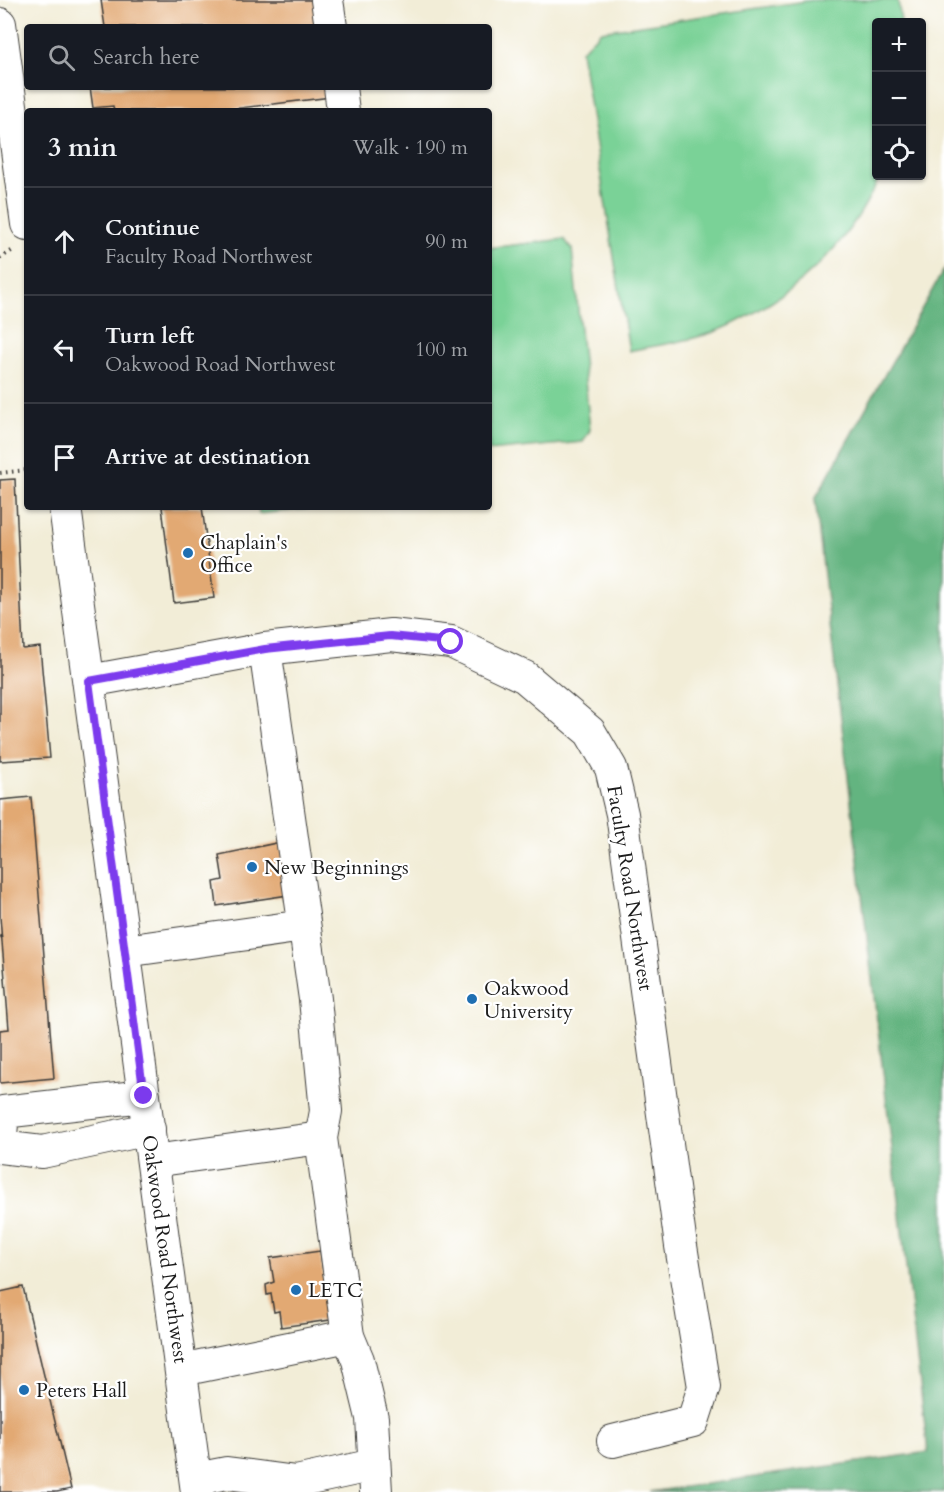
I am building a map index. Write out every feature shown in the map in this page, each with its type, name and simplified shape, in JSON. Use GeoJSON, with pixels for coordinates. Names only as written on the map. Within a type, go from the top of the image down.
{"type":"FeatureCollection","features":[{"type":"Feature","properties":{"kind":"street"},"geometry":{"type":"LineString","coordinates":[[327,0],[331,24]]}},
{"type":"Feature","properties":{"kind":"street"},"geometry":{"type":"LineString","coordinates":[[0,24],[24,193]]}},
{"type":"Feature","properties":{"kind":"street"},"geometry":{"type":"LineString","coordinates":[[340,90],[343,108]]}},
{"type":"Feature","properties":{"kind":"street","name":"Oakwood Road Northwest"},"geometry":{"type":"LineString","coordinates":[[65,510],[196,1486]]}},
{"type":"Feature","properties":{"kind":"street","name":"Faculty Road Northwest"},"geometry":{"type":"LineString","coordinates":[[89,681],[265,649],[390,636],[451,642],[525,677],[590,732],[611,768],[622,814],[681,1246],[704,1387],[693,1421],[613,1441]]}},
{"type":"Feature","properties":{"kind":"street"},"geometry":{"type":"LineString","coordinates":[[196,1486],[227,1473],[297,1482],[375,1479],[372,1418],[358,1360],[348,1336],[321,1138],[326,1111],[315,999],[265,649]]}},
{"type":"Feature","properties":{"kind":"street"},"geometry":{"type":"LineString","coordinates":[[125,951],[304,926]]}},
{"type":"Feature","properties":{"kind":"street"},"geometry":{"type":"LineString","coordinates":[[144,1096],[3,1112],[0,1147],[42,1152],[149,1129]]}},
{"type":"Feature","properties":{"kind":"street"},"geometry":{"type":"LineString","coordinates":[[153,1161],[321,1138]]}},
{"type":"Feature","properties":{"kind":"street"},"geometry":{"type":"LineString","coordinates":[[181,1370],[348,1336]]}},
{"type":"Feature","properties":{"kind":"path"},"geometry":{"type":"LineString","coordinates":[[0,473],[24,470]]}},
{"type":"Feature","properties":{"kind":"green space"},"geometry":{"type":"Polygon","coordinates":[[[813,0],[898,0],[900,18],[872,18],[872,180],[878,180],[868,200],[837,244],[819,264],[778,298],[731,325],[681,341],[629,351],[581,51],[601,31],[813,0]]]}},
{"type":"Feature","properties":{"kind":"green space"},"geometry":{"type":"Polygon","coordinates":[[[564,239],[572,249],[590,430],[583,442],[492,451],[492,248],[564,239]]]}},
{"type":"Feature","properties":{"kind":"green space"},"geometry":{"type":"Polygon","coordinates":[[[944,269],[944,1492],[650,1492],[928,1452],[815,499],[944,269]]]}},
{"type":"Feature","properties":{"kind":"green space"},"geometry":{"type":"Polygon","coordinates":[[[259,510],[294,510],[259,514],[259,510]]]}},
{"type":"Feature","properties":{"kind":"building"},"geometry":{"type":"Polygon","coordinates":[[[101,0],[319,0],[323,24],[105,24],[101,0]]]}},
{"type":"Feature","properties":{"kind":"building"},"geometry":{"type":"Polygon","coordinates":[[[90,90],[330,90],[331,97],[241,108],[113,108],[113,106],[93,108],[90,90]]]}},
{"type":"Feature","properties":{"kind":"building"},"geometry":{"type":"Polygon","coordinates":[[[15,479],[23,649],[40,647],[50,758],[0,761],[0,480],[15,479]]]}},
{"type":"Feature","properties":{"kind":"building","name":"Chaplain's Office"},"geometry":{"type":"Polygon","coordinates":[[[162,510],[202,510],[214,598],[174,603],[162,510]]]}},
{"type":"Feature","properties":{"kind":"building"},"geometry":{"type":"Polygon","coordinates":[[[31,797],[54,1078],[0,1083],[0,1030],[9,1029],[0,917],[0,800],[31,797]]]}},
{"type":"Feature","properties":{"kind":"building","name":"New Beginnings"},"geometry":{"type":"Polygon","coordinates":[[[281,842],[288,895],[217,906],[214,882],[223,880],[219,855],[281,842]]]}},
{"type":"Feature","properties":{"kind":"building","name":"LETC"},"geometry":{"type":"Polygon","coordinates":[[[320,1251],[330,1320],[281,1327],[279,1311],[274,1312],[271,1294],[267,1295],[266,1285],[274,1282],[270,1258],[320,1251]]]}},
{"type":"Feature","properties":{"kind":"building","name":"Peters Hall"},"geometry":{"type":"Polygon","coordinates":[[[23,1287],[71,1489],[57,1492],[0,1492],[0,1292],[23,1287]]]}},
{"type":"Feature","properties":{"kind":"place","name":"Chaplain's Office"},"geometry":{"type":"Point","coordinates":[188,553]}},
{"type":"Feature","properties":{"kind":"place","name":"New Beginnings"},"geometry":{"type":"Point","coordinates":[252,867]}},
{"type":"Feature","properties":{"kind":"place","name":"Oakwood University"},"geometry":{"type":"Point","coordinates":[472,999]}},
{"type":"Feature","properties":{"kind":"place","name":"LETC"},"geometry":{"type":"Point","coordinates":[296,1290]}},
{"type":"Feature","properties":{"kind":"place","name":"Peters Hall"},"geometry":{"type":"Point","coordinates":[24,1390]}},
{"type":"Feature","properties":{"kind":"route"},"geometry":{"type":"LineString","coordinates":[[144,1096],[89,681],[265,649],[390,636],[451,642]]}}]}
